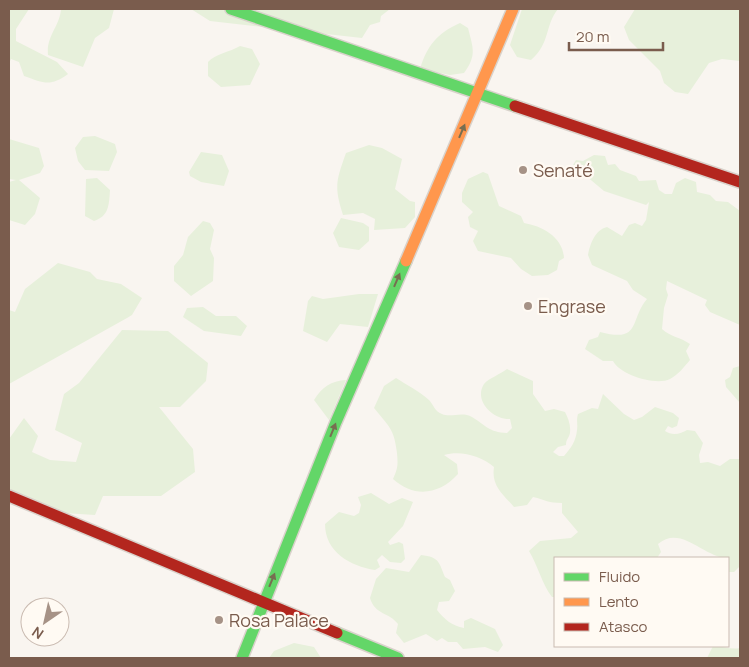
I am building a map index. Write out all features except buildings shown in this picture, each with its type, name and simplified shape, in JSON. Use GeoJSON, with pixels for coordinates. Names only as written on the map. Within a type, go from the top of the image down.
{"type":"FeatureCollection","features":[{"type":"Feature","properties":{"kind":"street"},"geometry":{"type":"LineString","coordinates":[[231,9],[740,182]]}},
{"type":"Feature","properties":{"kind":"street"},"geometry":{"type":"LineString","coordinates":[[242,658],[336,422],[479,94],[513,9]]}},
{"type":"Feature","properties":{"kind":"street"},"geometry":{"type":"LineString","coordinates":[[9,496],[398,658]]}},
{"type":"Feature","properties":{"kind":"green space"},"geometry":{"type":"Polygon","coordinates":[[[9,9],[29,9],[16,29],[16,41],[57,62],[68,74],[56,81],[42,82],[24,76],[19,62],[11,59],[9,63],[9,9]]]}},
{"type":"Feature","properties":{"kind":"green space"},"geometry":{"type":"Polygon","coordinates":[[[61,9],[114,9],[109,28],[95,38],[83,67],[48,55],[49,42],[61,9]]]}},
{"type":"Feature","properties":{"kind":"green space"},"geometry":{"type":"Polygon","coordinates":[[[191,9],[390,9],[381,16],[380,22],[370,25],[362,38],[210,21],[191,9]]]}},
{"type":"Feature","properties":{"kind":"green space"},"geometry":{"type":"Polygon","coordinates":[[[522,9],[558,9],[542,47],[531,60],[517,57],[510,45],[522,9]]]}},
{"type":"Feature","properties":{"kind":"green space"},"geometry":{"type":"Polygon","coordinates":[[[635,9],[740,9],[740,61],[722,59],[709,63],[688,94],[675,92],[664,83],[660,71],[629,40],[624,27],[635,9]]]}},
{"type":"Feature","properties":{"kind":"green space"},"geometry":{"type":"Polygon","coordinates":[[[460,23],[468,28],[473,51],[471,61],[464,73],[450,75],[420,69],[434,41],[445,31],[460,23]]]}},
{"type":"Feature","properties":{"kind":"green space"},"geometry":{"type":"Polygon","coordinates":[[[240,46],[252,49],[260,64],[250,85],[221,87],[208,76],[208,62],[240,46]]]}},
{"type":"Feature","properties":{"kind":"green space"},"geometry":{"type":"Polygon","coordinates":[[[95,136],[115,144],[117,152],[109,171],[85,170],[78,161],[75,148],[83,137],[95,136]]]}},
{"type":"Feature","properties":{"kind":"green space"},"geometry":{"type":"Polygon","coordinates":[[[9,139],[39,148],[44,166],[40,173],[19,180],[40,198],[35,214],[25,225],[9,220],[9,182],[16,180],[9,179],[9,139]]]}},
{"type":"Feature","properties":{"kind":"green space"},"geometry":{"type":"Polygon","coordinates":[[[369,145],[382,148],[402,159],[395,189],[410,201],[415,202],[415,217],[405,228],[374,230],[375,219],[363,213],[343,215],[337,184],[346,153],[369,145]]]}},
{"type":"Feature","properties":{"kind":"green space"},"geometry":{"type":"Polygon","coordinates":[[[201,152],[222,155],[229,171],[224,186],[201,182],[190,176],[189,172],[201,152]]]}},
{"type":"Feature","properties":{"kind":"green space"},"geometry":{"type":"Polygon","coordinates":[[[594,155],[605,156],[608,165],[615,164],[620,170],[636,176],[639,181],[656,180],[659,190],[665,194],[672,194],[676,183],[685,178],[696,182],[697,192],[710,195],[716,201],[728,202],[740,211],[740,325],[710,312],[705,305],[707,300],[667,281],[666,289],[668,295],[664,308],[662,329],[690,344],[686,351],[690,360],[678,373],[664,381],[648,380],[630,375],[613,361],[603,361],[585,349],[589,340],[598,337],[600,332],[613,335],[629,332],[647,299],[633,290],[627,281],[592,265],[588,255],[590,246],[599,231],[607,227],[622,236],[629,225],[635,223],[642,226],[646,220],[649,202],[646,205],[604,191],[573,165],[576,160],[583,161],[594,155]]]}},
{"type":"Feature","properties":{"kind":"green space"},"geometry":{"type":"Polygon","coordinates":[[[483,172],[488,174],[499,206],[521,216],[524,223],[538,227],[556,238],[563,251],[564,258],[559,261],[557,270],[548,275],[532,276],[521,269],[511,258],[478,251],[473,241],[478,231],[470,227],[468,217],[473,212],[462,202],[462,193],[468,179],[483,172]]]}},
{"type":"Feature","properties":{"kind":"green space"},"geometry":{"type":"Polygon","coordinates":[[[97,178],[110,190],[110,195],[105,213],[94,221],[85,216],[86,179],[97,178]]]}},
{"type":"Feature","properties":{"kind":"green space"},"geometry":{"type":"Polygon","coordinates":[[[341,218],[363,223],[369,227],[369,241],[359,250],[339,247],[333,233],[341,218]]]}},
{"type":"Feature","properties":{"kind":"green space"},"geometry":{"type":"Polygon","coordinates":[[[203,221],[210,223],[214,230],[210,249],[214,258],[213,281],[191,296],[174,281],[174,266],[183,255],[188,237],[203,221]]]}},
{"type":"Feature","properties":{"kind":"green space"},"geometry":{"type":"Polygon","coordinates":[[[58,263],[90,272],[97,279],[121,284],[142,298],[132,315],[9,384],[9,310],[15,312],[25,289],[58,263]]]}},
{"type":"Feature","properties":{"kind":"green space"},"geometry":{"type":"Polygon","coordinates":[[[359,294],[378,294],[368,327],[340,324],[327,342],[303,331],[308,301],[312,296],[323,299],[359,294]]]}},
{"type":"Feature","properties":{"kind":"green space"},"geometry":{"type":"Polygon","coordinates":[[[203,307],[216,316],[236,316],[247,326],[241,336],[204,331],[183,317],[187,308],[203,307]]]}},
{"type":"Feature","properties":{"kind":"green space"},"geometry":{"type":"Polygon","coordinates":[[[122,330],[168,331],[208,363],[206,381],[180,407],[159,407],[193,449],[195,472],[161,496],[103,496],[95,515],[48,512],[9,494],[9,439],[24,418],[38,436],[32,452],[50,460],[76,462],[82,443],[55,430],[64,394],[79,383],[122,330]]]}},
{"type":"Feature","properties":{"kind":"green space"},"geometry":{"type":"Polygon","coordinates":[[[740,366],[740,403],[726,387],[725,380],[730,377],[733,368],[740,366]]]}},
{"type":"Feature","properties":{"kind":"green space"},"geometry":{"type":"Polygon","coordinates":[[[507,369],[533,381],[533,394],[545,411],[554,409],[565,412],[570,424],[570,433],[566,445],[558,447],[553,452],[559,456],[564,456],[574,441],[578,414],[592,408],[598,409],[603,394],[624,414],[634,420],[642,417],[655,407],[673,413],[679,418],[677,426],[672,428],[668,426],[665,431],[673,434],[687,430],[695,431],[703,443],[699,455],[700,463],[708,462],[720,466],[730,459],[740,459],[740,566],[734,572],[729,572],[729,557],[719,557],[684,540],[675,538],[667,539],[658,544],[661,552],[658,557],[554,557],[554,597],[552,597],[529,551],[540,541],[571,538],[578,532],[562,513],[562,503],[533,497],[527,505],[514,507],[496,485],[494,467],[477,457],[457,453],[444,455],[457,464],[458,474],[451,481],[435,490],[418,491],[409,489],[393,479],[397,469],[397,453],[394,438],[390,428],[374,408],[384,386],[396,378],[429,400],[439,413],[445,415],[468,415],[492,430],[507,433],[512,428],[510,419],[492,413],[483,403],[481,390],[489,380],[507,369]]]}},
{"type":"Feature","properties":{"kind":"green space"},"geometry":{"type":"Polygon","coordinates":[[[346,380],[329,420],[314,400],[327,386],[346,380]]]}},
{"type":"Feature","properties":{"kind":"green space"},"geometry":{"type":"Polygon","coordinates":[[[371,493],[389,504],[402,498],[413,502],[403,526],[388,542],[390,545],[399,542],[403,544],[405,559],[401,563],[390,562],[382,555],[377,560],[380,567],[375,570],[348,561],[334,550],[326,534],[325,524],[339,512],[354,516],[359,513],[361,505],[358,497],[371,493]]]}},
{"type":"Feature","properties":{"kind":"green space"},"geometry":{"type":"Polygon","coordinates":[[[421,555],[432,557],[440,564],[445,577],[450,580],[455,591],[449,601],[439,602],[437,610],[456,626],[464,628],[464,621],[471,618],[495,629],[503,645],[498,652],[485,647],[463,649],[457,642],[448,642],[442,638],[437,641],[426,634],[404,643],[396,633],[398,624],[391,617],[375,608],[370,598],[376,579],[386,568],[409,572],[421,555]]]}},
{"type":"Feature","properties":{"kind":"green space"},"geometry":{"type":"Polygon","coordinates":[[[294,643],[314,647],[321,658],[269,658],[274,651],[294,643]]]}},
{"type":"Feature","properties":{"kind":"green space"},"geometry":{"type":"Polygon","coordinates":[[[712,647],[740,648],[740,658],[707,658],[712,647]]]}},
{"type":"Feature","properties":{"kind":"traffic: fast"},"geometry":{"type":"LineString","coordinates":[[231,9],[515,106]]}},
{"type":"Feature","properties":{"kind":"traffic: fast"},"geometry":{"type":"LineString","coordinates":[[242,658],[336,422],[406,261]]}},
{"type":"Feature","properties":{"kind":"traffic: fast"},"geometry":{"type":"LineString","coordinates":[[337,633],[398,658]]}},
{"type":"Feature","properties":{"kind":"traffic: slow"},"geometry":{"type":"LineString","coordinates":[[406,261],[513,9]]}},
{"type":"Feature","properties":{"kind":"traffic: jam"},"geometry":{"type":"LineString","coordinates":[[515,106],[740,182]]}},
{"type":"Feature","properties":{"kind":"traffic: jam"},"geometry":{"type":"LineString","coordinates":[[9,496],[337,633]]}},
{"type":"Feature","properties":{"kind":"place","name":"Senaté"},"geometry":{"type":"Point","coordinates":[523,170]}},
{"type":"Feature","properties":{"kind":"place","name":"Engrase"},"geometry":{"type":"Point","coordinates":[528,306]}},
{"type":"Feature","properties":{"kind":"place","name":"Rosa Palace"},"geometry":{"type":"Point","coordinates":[219,620]}}]}
